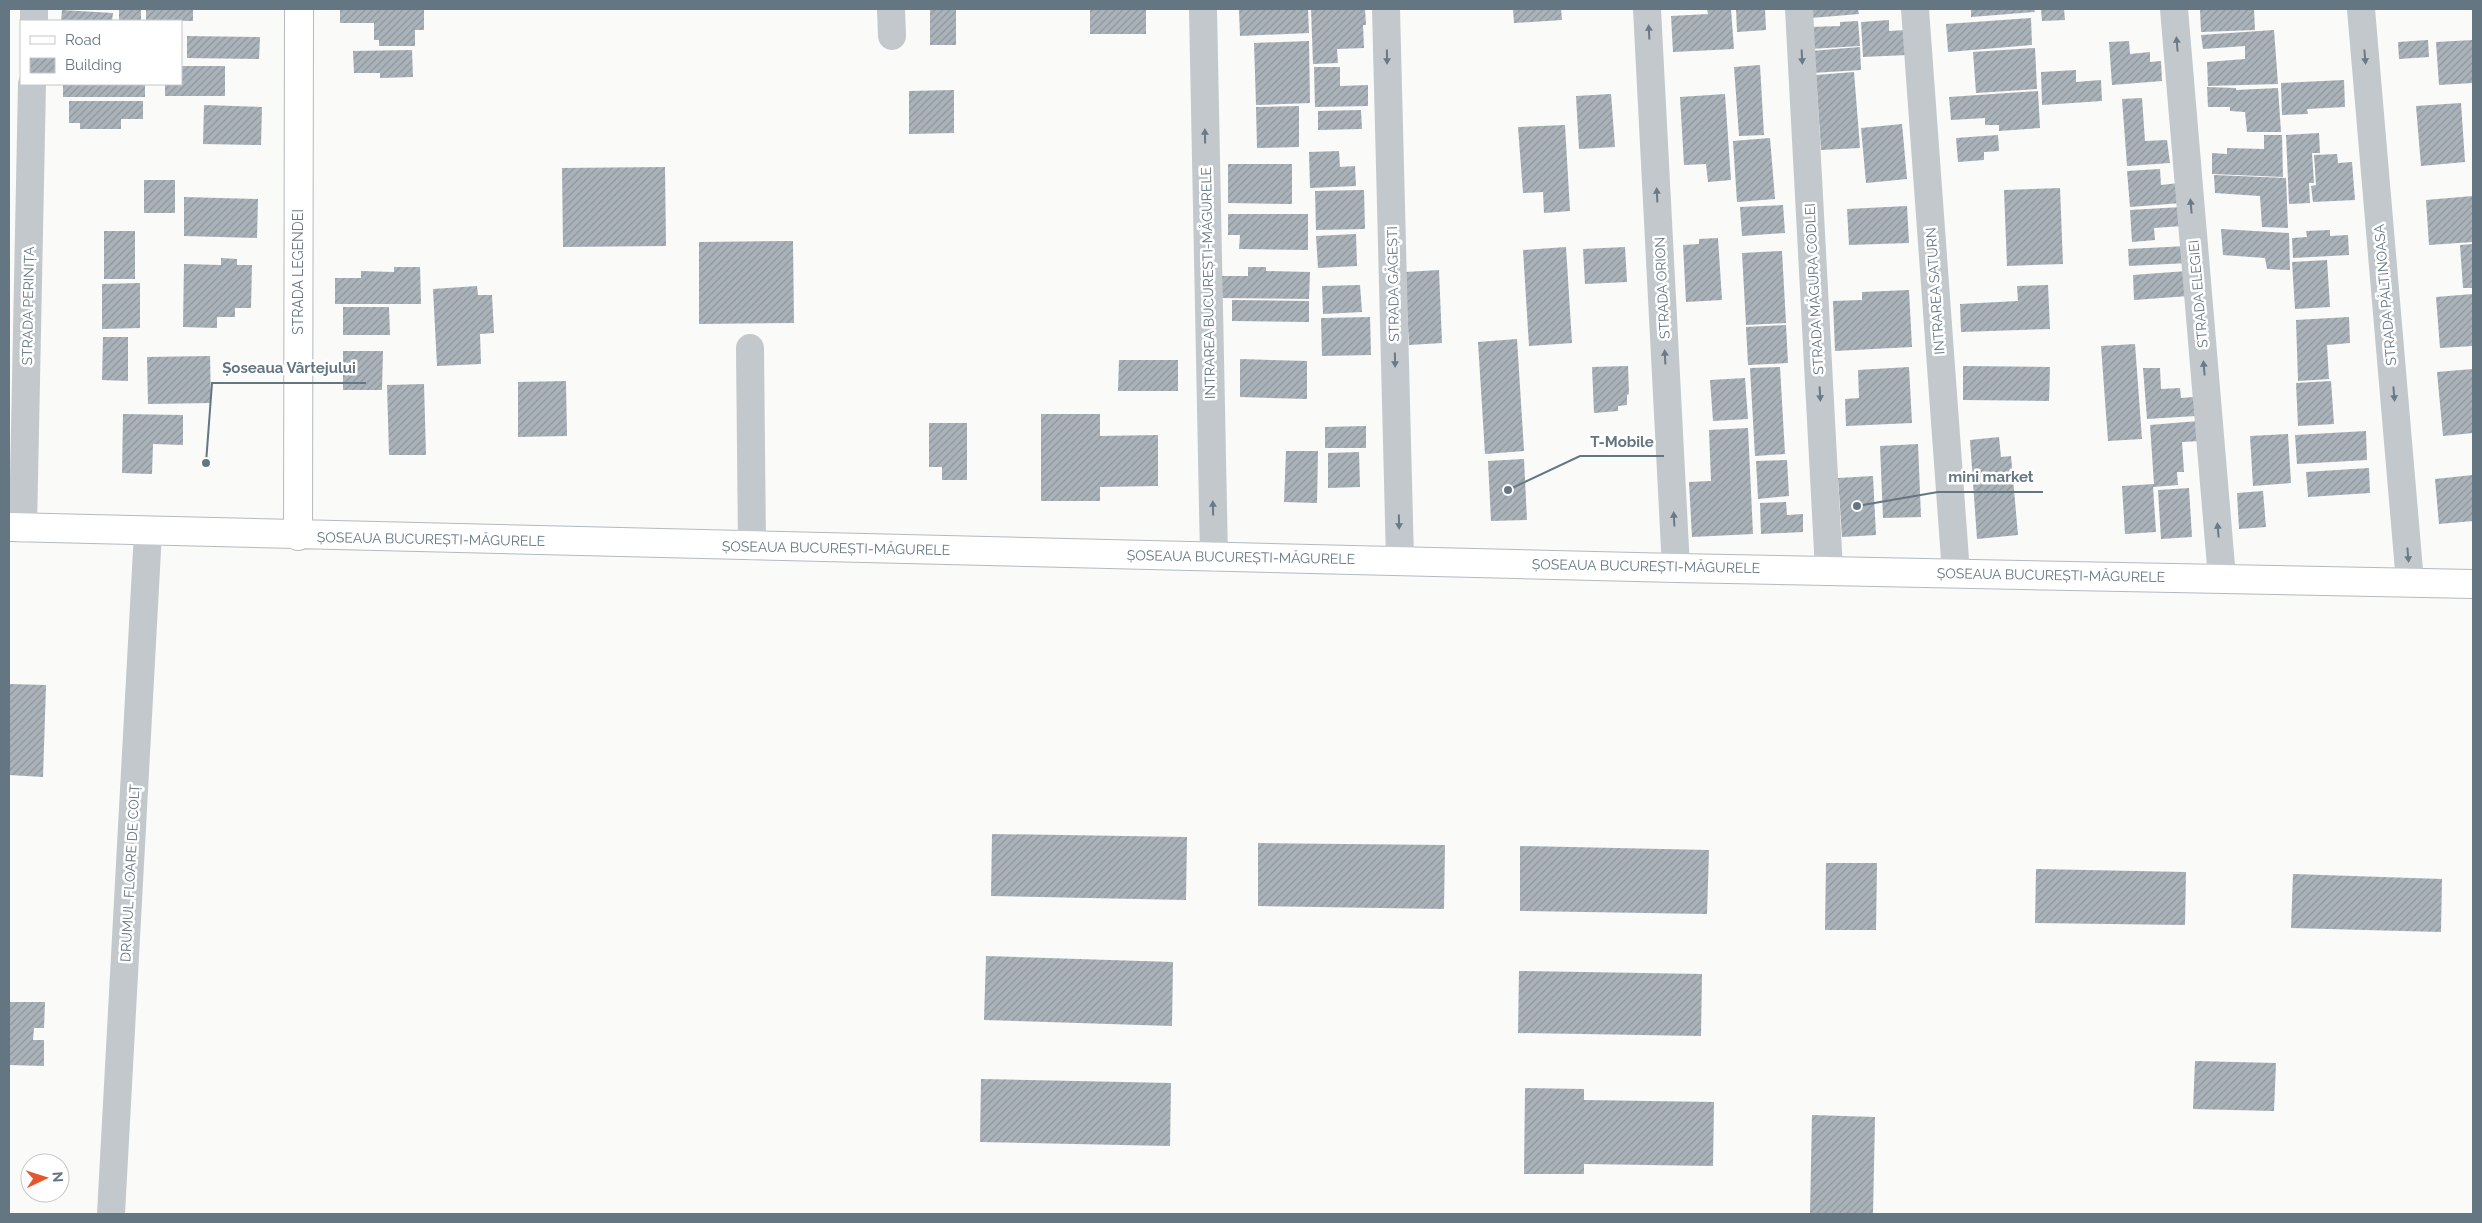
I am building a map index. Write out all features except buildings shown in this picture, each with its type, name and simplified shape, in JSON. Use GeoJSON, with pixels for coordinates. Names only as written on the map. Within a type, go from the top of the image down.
{"type":"FeatureCollection","features":[{"type":"Feature","properties":{"kind":"main road","name":"STRADA LEGENDEI"},"geometry":{"type":"LineString","coordinates":[[298,536],[299,9]]}},
{"type":"Feature","properties":{"kind":"main road","name":"ȘOSEAUA BUCUREȘTI-MĂGURELE"},"geometry":{"type":"LineString","coordinates":[[16,527],[298,536],[1400,560],[1676,568],[2473,584]]}},
{"type":"Feature","properties":{"kind":"street"},"geometry":{"type":"LineString","coordinates":[[891,9],[892,36]]}},
{"type":"Feature","properties":{"kind":"street","name":"INTRAREA BUCUREȘTI-MĂGURELE"},"geometry":{"type":"LineString","coordinates":[[1203,9],[1214,557]]}},
{"type":"Feature","properties":{"kind":"street","name":"STRADA GĂGEȘTI"},"geometry":{"type":"LineString","coordinates":[[1386,9],[1400,560]]}},
{"type":"Feature","properties":{"kind":"street","name":"STRADA ORION"},"geometry":{"type":"LineString","coordinates":[[1647,9],[1676,568]]}},
{"type":"Feature","properties":{"kind":"street","name":"STRADA MĂGURA CODLEI"},"geometry":{"type":"LineString","coordinates":[[1799,9],[1829,570]]}},
{"type":"Feature","properties":{"kind":"street","name":"INTRAREA SATURN"},"geometry":{"type":"LineString","coordinates":[[1915,9],[1956,573]]}},
{"type":"Feature","properties":{"kind":"street","name":"STRADA ELEGIEI"},"geometry":{"type":"LineString","coordinates":[[2174,9],[2222,578]]}},
{"type":"Feature","properties":{"kind":"street","name":"STRADA PĂLTINOASA"},"geometry":{"type":"LineString","coordinates":[[2360,9],[2410,582]]}},
{"type":"Feature","properties":{"kind":"street","name":"STRADA PERINIȚA"},"geometry":{"type":"LineString","coordinates":[[16,527],[32,85]]}},
{"type":"Feature","properties":{"kind":"street"},"geometry":{"type":"LineString","coordinates":[[750,348],[752,546]]}},
{"type":"Feature","properties":{"kind":"street","name":"DRUMUL FLOARE DE COLȚ"},"geometry":{"type":"LineString","coordinates":[[111,1214],[148,532]]}},
{"type":"Feature","properties":{"kind":"place","name":"Șoseaua Vârtejului"},"geometry":{"type":"Point","coordinates":[206,463]}},
{"type":"Feature","properties":{"kind":"place","name":"T-Mobile"},"geometry":{"type":"Point","coordinates":[1508,490]}},
{"type":"Feature","properties":{"kind":"place","name":"mini market"},"geometry":{"type":"Point","coordinates":[1857,506]}}]}
